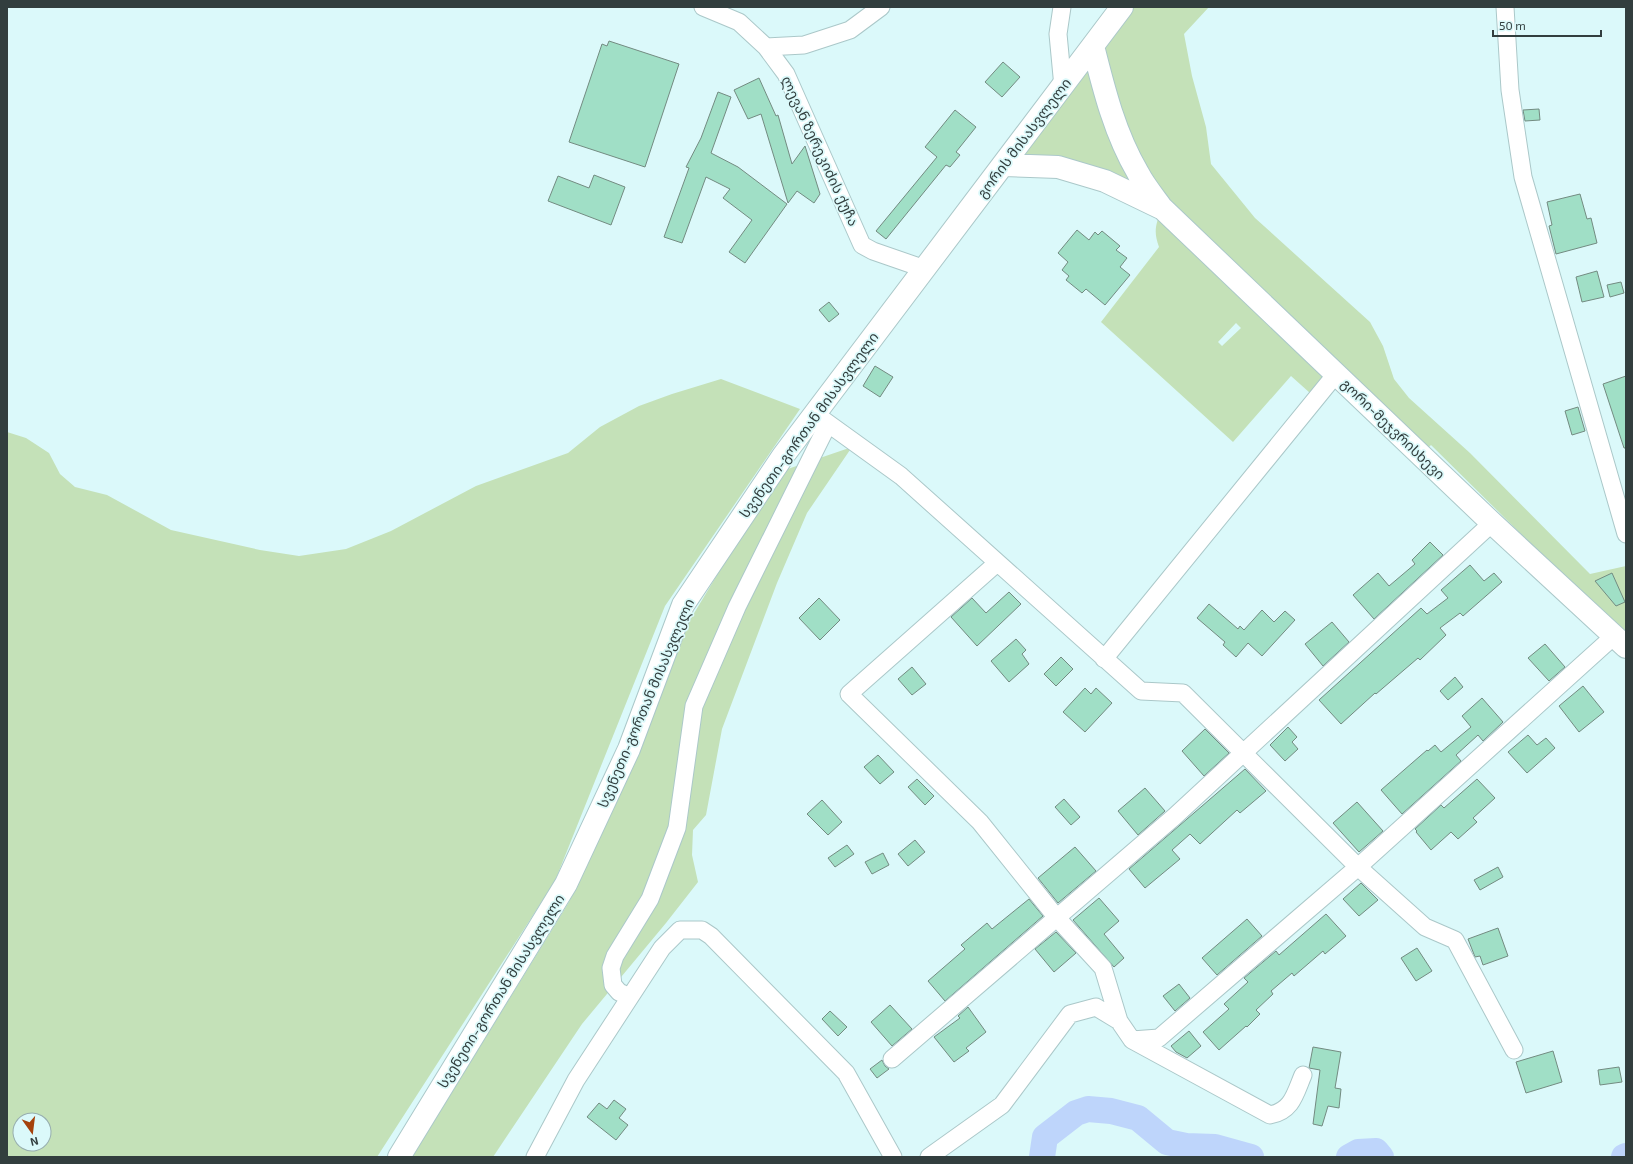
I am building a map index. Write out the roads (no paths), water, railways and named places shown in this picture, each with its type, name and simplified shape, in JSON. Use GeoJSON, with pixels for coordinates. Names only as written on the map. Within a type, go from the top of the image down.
{"type":"FeatureCollection","features":[{"type":"Feature","properties":{"kind":"main road","name":"გორის მისასვლელი"},"geometry":{"type":"LineString","coordinates":[[924,269],[1122,7]]}},
{"type":"Feature","properties":{"kind":"main road","name":"გორი-მეჯვრისხევი"},"geometry":{"type":"LineString","coordinates":[[1093,46],[1106,100],[1122,141],[1138,174],[1162,208],[1492,523],[1620,641]]}},
{"type":"Feature","properties":{"kind":"main road","name":"გორი-მეჯვრისხევი"},"geometry":{"type":"LineString","coordinates":[[1004,165],[1058,168],[1105,181],[1162,208]]}},
{"type":"Feature","properties":{"kind":"main road","name":"სვენეთი-გორთან მისასვლელი"},"geometry":{"type":"LineString","coordinates":[[399,1157],[566,884],[629,749],[683,605],[783,456],[821,419],[924,269]]}},
{"type":"Feature","properties":{"kind":"street","name":"ლევან ზერეკიძის ქუჩა"},"geometry":{"type":"LineString","coordinates":[[703,7],[739,22],[766,47],[786,74],[862,245],[873,251],[924,269]]}},
{"type":"Feature","properties":{"kind":"street"},"geometry":{"type":"LineString","coordinates":[[766,47],[804,45],[850,30],[880,7]]}},
{"type":"Feature","properties":{"kind":"street"},"geometry":{"type":"LineString","coordinates":[[1062,7],[1058,34],[1063,87]]}},
{"type":"Feature","properties":{"kind":"street"},"geometry":{"type":"LineString","coordinates":[[1505,7],[1510,90],[1523,177],[1626,534]]}},
{"type":"Feature","properties":{"kind":"street"},"geometry":{"type":"LineString","coordinates":[[1104,659],[1336,374]]}},
{"type":"Feature","properties":{"kind":"street"},"geometry":{"type":"LineString","coordinates":[[630,997],[619,992],[613,985],[611,968],[615,956],[650,899],[677,828],[694,706],[821,419],[900,476],[1141,691],[1183,693],[1358,867],[1425,927],[1455,940],[1514,1050]]}},
{"type":"Feature","properties":{"kind":"street"},"geometry":{"type":"LineString","coordinates":[[892,1059],[1174,817],[1492,523]]}},
{"type":"Feature","properties":{"kind":"street"},"geometry":{"type":"LineString","coordinates":[[997,563],[849,694],[980,822],[1057,918],[1102,968],[1119,1021],[1132,1040],[1270,1115],[1278,1113],[1289,1107],[1303,1075]]}},
{"type":"Feature","properties":{"kind":"street"},"geometry":{"type":"LineString","coordinates":[[1132,1040],[1159,1038],[1620,641]]}},
{"type":"Feature","properties":{"kind":"street"},"geometry":{"type":"LineString","coordinates":[[535,1157],[576,1080],[662,948],[680,930],[702,930],[711,936],[846,1073],[893,1157]]}},
{"type":"Feature","properties":{"kind":"street"},"geometry":{"type":"LineString","coordinates":[[929,1157],[1002,1105],[1070,1014],[1096,1007],[1119,1021]]}},
{"type":"Feature","properties":{"kind":"waterway"},"geometry":{"type":"LineString","coordinates":[[1042,1157],[1045,1137],[1076,1113],[1088,1109],[1111,1111],[1138,1118],[1167,1142],[1186,1146],[1215,1147],[1251,1157]]}},
{"type":"Feature","properties":{"kind":"waterway"},"geometry":{"type":"LineString","coordinates":[[1349,1157],[1358,1152],[1376,1151],[1381,1157]]}}]}
